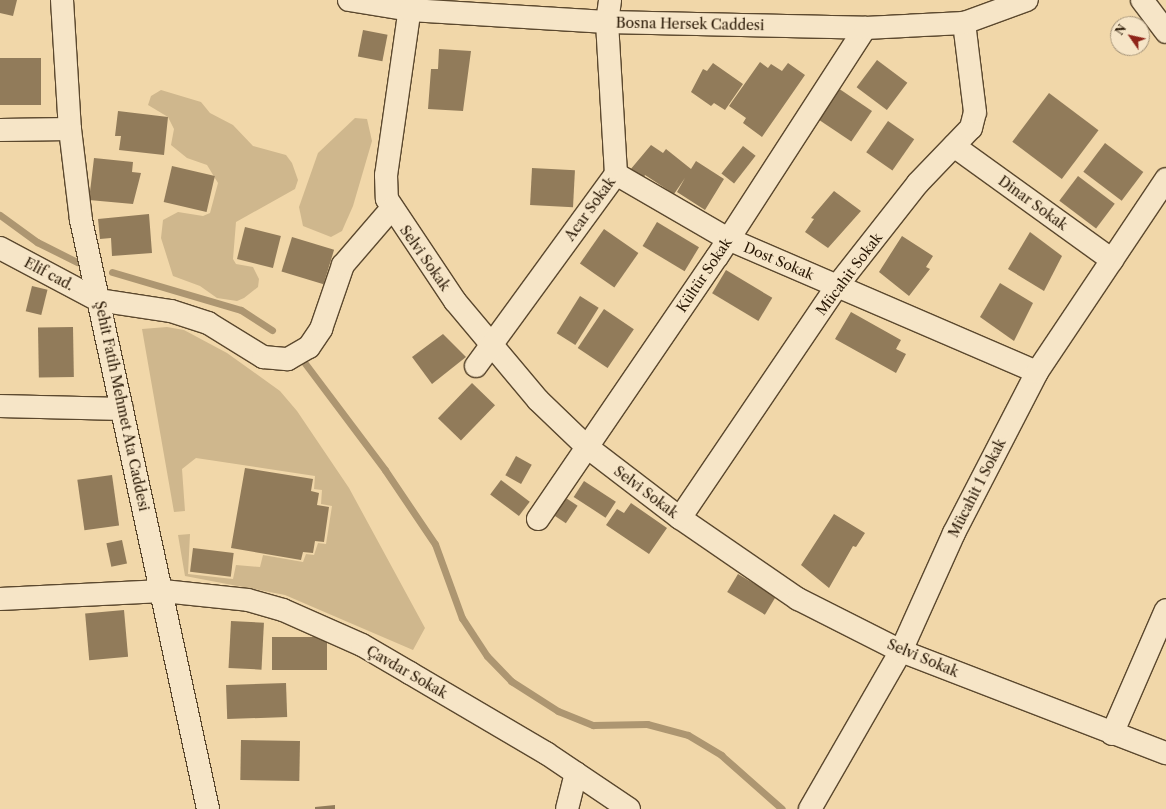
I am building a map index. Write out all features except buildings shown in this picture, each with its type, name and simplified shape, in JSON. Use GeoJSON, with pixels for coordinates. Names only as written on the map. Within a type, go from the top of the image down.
{"type":"FeatureCollection","features":[{"type":"Feature","properties":{"kind":"street","name":"Şehit Fatih Mehmet Ata Caddesi"},"geometry":{"type":"LineString","coordinates":[[62,0],[70,130],[81,220],[163,591],[208,809]]}},
{"type":"Feature","properties":{"kind":"street","name":"Bosna Hersek Caddesi"},"geometry":{"type":"LineString","coordinates":[[349,0],[608,22],[865,28],[964,23],[1027,0]]}},
{"type":"Feature","properties":{"kind":"street","name":"Acar Sokak"},"geometry":{"type":"LineString","coordinates":[[476,366],[616,174],[608,22],[610,0]]}},
{"type":"Feature","properties":{"kind":"street"},"geometry":{"type":"LineString","coordinates":[[1142,0],[1166,32]]}},
{"type":"Feature","properties":{"kind":"street","name":"Selvi Sokak"},"geometry":{"type":"LineString","coordinates":[[411,5],[386,176],[387,199],[490,346],[538,400],[587,447],[680,518],[798,599],[901,651],[1112,734],[1166,753]]}},
{"type":"Feature","properties":{"kind":"street","name":"Mücahit Sokak"},"geometry":{"type":"LineString","coordinates":[[680,518],[837,286],[918,183],[971,128],[975,112],[964,23]]}},
{"type":"Feature","properties":{"kind":"street","name":"Kültür Sokak"},"geometry":{"type":"LineString","coordinates":[[538,519],[728,239],[865,28]]}},
{"type":"Feature","properties":{"kind":"street"},"geometry":{"type":"LineString","coordinates":[[0,130],[70,130]]}},
{"type":"Feature","properties":{"kind":"street","name":"Dinar Sokak"},"geometry":{"type":"LineString","coordinates":[[954,146],[1112,260]]}},
{"type":"Feature","properties":{"kind":"street","name":"Dost Sokak"},"geometry":{"type":"LineString","coordinates":[[616,174],[728,239],[1037,372]]}},
{"type":"Feature","properties":{"kind":"street","name":"Mücahit 1 Sokak"},"geometry":{"type":"LineString","coordinates":[[810,809],[901,651],[954,533],[1037,372],[1166,179]]}},
{"type":"Feature","properties":{"kind":"street","name":"Elif cad."},"geometry":{"type":"LineString","coordinates":[[0,248],[98,300],[171,311],[208,323],[263,357],[288,359],[309,347],[321,329],[343,265],[392,208]]}},
{"type":"Feature","properties":{"kind":"street"},"geometry":{"type":"LineString","coordinates":[[0,406],[122,409]]}},
{"type":"Feature","properties":{"kind":"street","name":"Çavdar Sokak"},"geometry":{"type":"LineString","coordinates":[[0,599],[163,591],[248,600],[318,624],[410,673],[576,773],[629,809]]}},
{"type":"Feature","properties":{"kind":"street"},"geometry":{"type":"LineString","coordinates":[[1112,734],[1166,610]]}},
{"type":"Feature","properties":{"kind":"street"},"geometry":{"type":"LineString","coordinates":[[567,809],[576,773]]}},
{"type":"Feature","properties":{"kind":"shaded area"},"geometry":{"type":"Polygon","coordinates":[[[161,90],[201,102],[210,113],[233,125],[253,146],[286,155],[292,163],[298,180],[295,189],[236,222],[233,259],[236,264],[253,267],[259,279],[258,287],[244,298],[237,301],[217,298],[200,286],[173,276],[161,238],[163,220],[178,212],[203,216],[210,213],[218,183],[207,165],[187,158],[171,145],[174,129],[168,117],[148,105],[151,96],[161,90]]]}},
{"type":"Feature","properties":{"kind":"shaded area"},"geometry":{"type":"Polygon","coordinates":[[[355,118],[367,119],[372,141],[353,206],[342,231],[331,237],[303,226],[299,207],[318,153],[355,118]]]}},
{"type":"Feature","properties":{"kind":"shaded area"},"geometry":{"type":"Polygon","coordinates":[[[167,327],[184,330],[227,353],[280,391],[297,411],[349,488],[425,628],[413,650],[285,595],[185,576],[178,535],[190,534],[188,574],[233,579],[236,565],[260,567],[263,555],[303,562],[306,554],[314,555],[318,543],[326,544],[332,506],[321,504],[322,490],[314,489],[315,476],[196,458],[182,469],[185,511],[174,512],[142,329],[167,327]]]}},
{"type":"Feature","properties":{"kind":"waterway"},"geometry":{"type":"LineString","coordinates":[[0,215],[37,242],[77,262]]}},
{"type":"Feature","properties":{"kind":"waterway"},"geometry":{"type":"LineString","coordinates":[[112,272],[241,310],[272,330]]}},
{"type":"Feature","properties":{"kind":"waterway"},"geometry":{"type":"LineString","coordinates":[[301,358],[385,470],[435,544],[462,618],[487,656],[511,681],[558,711],[593,725],[647,724],[688,735],[721,755],[782,809]]}}]}
